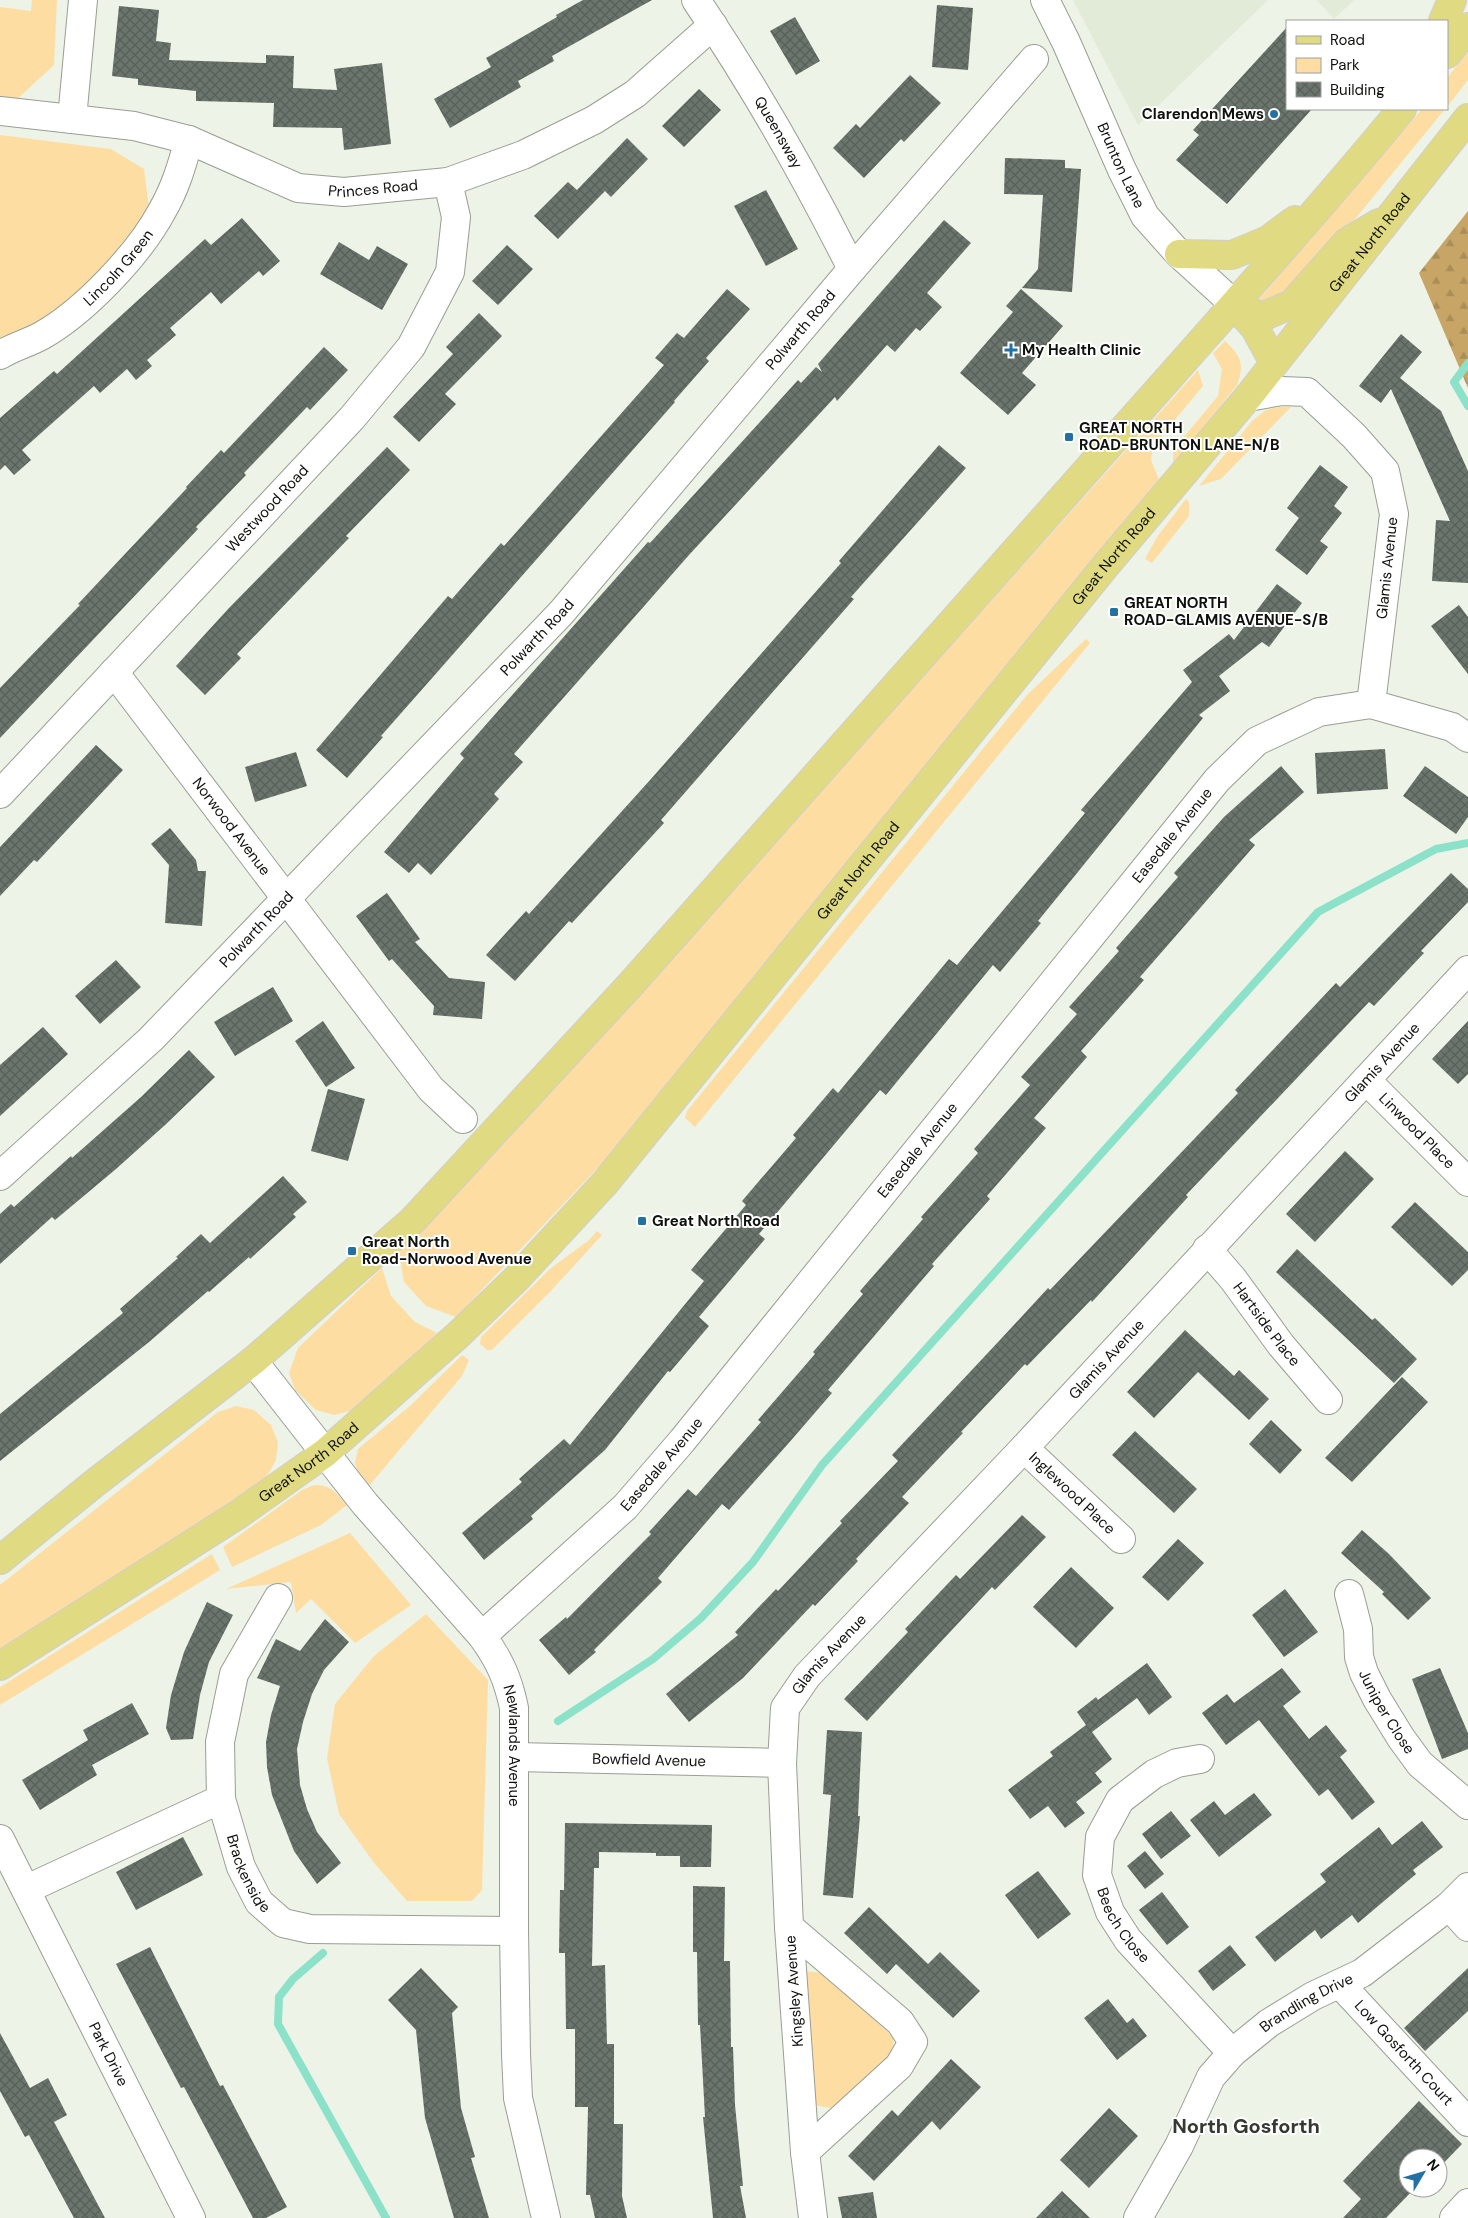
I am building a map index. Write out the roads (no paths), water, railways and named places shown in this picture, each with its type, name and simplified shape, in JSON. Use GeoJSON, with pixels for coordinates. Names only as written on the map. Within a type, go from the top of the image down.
{"type":"FeatureCollection","features":[{"type":"Feature","properties":{"kind":"main road"},"geometry":{"type":"LineString","coordinates":[[1443,20],[1452,0]]}},
{"type":"Feature","properties":{"kind":"main road"},"geometry":{"type":"LineString","coordinates":[[1448,53],[1468,27]]}},
{"type":"Feature","properties":{"kind":"main road"},"geometry":{"type":"LineString","coordinates":[[0,1560],[96,1482],[253,1361],[412,1220],[631,984],[1175,370],[1235,306],[1338,188],[1401,110]]}},
{"type":"Feature","properties":{"kind":"main road","name":"Great North Road"},"geometry":{"type":"LineString","coordinates":[[0,1666],[239,1514],[325,1453],[465,1329],[515,1280],[605,1183],[1107,564],[1248,397],[1468,118]]}},
{"type":"Feature","properties":{"kind":"main road"},"geometry":{"type":"LineString","coordinates":[[1179,254],[1232,255],[1259,244],[1268,240],[1338,188]]}},
{"type":"Feature","properties":{"kind":"main road"},"geometry":{"type":"LineString","coordinates":[[1235,306],[1262,317],[1292,304],[1347,242],[1391,217]]}},
{"type":"Feature","properties":{"kind":"main road"},"geometry":{"type":"LineString","coordinates":[[1235,306],[1255,328],[1274,363]]}},
{"type":"Feature","properties":{"kind":"street"},"geometry":{"type":"LineString","coordinates":[[72,119],[83,0]]}},
{"type":"Feature","properties":{"kind":"street","name":"Queensway"},"geometry":{"type":"LineString","coordinates":[[696,0],[823,211],[852,270]]}},
{"type":"Feature","properties":{"kind":"street","name":"Brunton Lane"},"geometry":{"type":"LineString","coordinates":[[1045,0],[1066,42],[1122,170],[1146,216],[1179,254],[1235,306]]}},
{"type":"Feature","properties":{"kind":"street","name":"Princes Road"},"geometry":{"type":"LineString","coordinates":[[0,112],[134,126],[189,140],[298,188],[344,192],[448,182],[523,156],[594,120],[635,94],[713,26]]}},
{"type":"Feature","properties":{"kind":"street","name":"Polwarth Road"},"geometry":{"type":"LineString","coordinates":[[0,1176],[152,1039],[286,897],[561,613],[1034,59]]}},
{"type":"Feature","properties":{"kind":"street","name":"Lincoln Green"},"geometry":{"type":"LineString","coordinates":[[0,355],[41,336],[63,322],[98,292],[130,256],[162,213],[176,183],[189,140]]}},
{"type":"Feature","properties":{"kind":"street","name":"Westwood Road"},"geometry":{"type":"LineString","coordinates":[[0,794],[352,418],[411,346],[450,272],[456,217],[448,182]]}},
{"type":"Feature","properties":{"kind":"street","name":"Glamis Avenue"},"geometry":{"type":"LineString","coordinates":[[1248,397],[1282,391],[1307,392],[1354,436],[1385,471],[1394,514],[1371,704]]}},
{"type":"Feature","properties":{"kind":"street","name":"Norwood Avenue"},"geometry":{"type":"LineString","coordinates":[[114,672],[431,1089],[463,1119]]}},
{"type":"Feature","properties":{"kind":"street"},"geometry":{"type":"LineString","coordinates":[[1371,704],[1452,728],[1468,738]]}},
{"type":"Feature","properties":{"kind":"street","name":"Easedale Avenue"},"geometry":{"type":"LineString","coordinates":[[482,1636],[625,1507],[682,1441],[1217,780],[1257,740],[1319,712],[1371,704]]}},
{"type":"Feature","properties":{"kind":"street","name":"Glamis Avenue"},"geometry":{"type":"LineString","coordinates":[[782,1763],[784,1708],[807,1676],[1024,1448],[1206,1249],[1468,970]]}},
{"type":"Feature","properties":{"kind":"street","name":"Linwood Place"},"geometry":{"type":"LineString","coordinates":[[1366,1080],[1468,1182]]}},
{"type":"Feature","properties":{"kind":"street","name":"Hartside Place"},"geometry":{"type":"LineString","coordinates":[[1206,1249],[1233,1279],[1281,1345],[1328,1400]]}},
{"type":"Feature","properties":{"kind":"street","name":"Newlands Avenue"},"geometry":{"type":"LineString","coordinates":[[253,1361],[365,1504],[482,1636],[497,1657],[508,1682],[514,1708],[514,1931],[518,2098],[546,2218]]}},
{"type":"Feature","properties":{"kind":"street","name":"Inglewood Place"},"geometry":{"type":"LineString","coordinates":[[1024,1448],[1121,1539]]}},
{"type":"Feature","properties":{"kind":"street","name":"Juniper Close"},"geometry":{"type":"LineString","coordinates":[[1349,1594],[1358,1629],[1359,1657],[1364,1673],[1377,1699],[1401,1738],[1420,1764],[1468,1805]]}},
{"type":"Feature","properties":{"kind":"street","name":"Brackenside"},"geometry":{"type":"LineString","coordinates":[[278,1598],[234,1674],[220,1742],[221,1799],[241,1867],[259,1902],[283,1923],[310,1930],[514,1931]]}},
{"type":"Feature","properties":{"kind":"street","name":"Bowfield Avenue"},"geometry":{"type":"LineString","coordinates":[[514,1757],[782,1763]]}},
{"type":"Feature","properties":{"kind":"street","name":"Beech Close"},"geometry":{"type":"LineString","coordinates":[[1200,1759],[1178,1763],[1154,1774],[1120,1800],[1100,1837],[1097,1875],[1110,1912],[1128,1940],[1232,2053]]}},
{"type":"Feature","properties":{"kind":"street","name":"Kingsley Avenue"},"geometry":{"type":"LineString","coordinates":[[782,1763],[789,1927],[806,2152],[813,2218]]}},
{"type":"Feature","properties":{"kind":"street"},"geometry":{"type":"LineString","coordinates":[[26,1889],[221,1799]]}},
{"type":"Feature","properties":{"kind":"street","name":"Park Drive"},"geometry":{"type":"LineString","coordinates":[[0,1839],[191,2218]]}},
{"type":"Feature","properties":{"kind":"street","name":"Brandling Drive"},"geometry":{"type":"LineString","coordinates":[[1138,2218],[1179,2146],[1212,2077],[1232,2053],[1269,2023],[1313,1996],[1362,1973],[1449,1906],[1468,1887]]}},
{"type":"Feature","properties":{"kind":"street"},"geometry":{"type":"LineString","coordinates":[[1449,1906],[1468,1927]]}},
{"type":"Feature","properties":{"kind":"street"},"geometry":{"type":"LineString","coordinates":[[789,1927],[900,2022],[913,2042],[899,2066],[806,2152]]}},
{"type":"Feature","properties":{"kind":"street","name":"Low Gosforth Court"},"geometry":{"type":"LineString","coordinates":[[1340,1984],[1468,2122]]}},
{"type":"Feature","properties":{"kind":"street"},"geometry":{"type":"LineString","coordinates":[[1454,2218],[1468,2203]]}},
{"type":"Feature","properties":{"kind":"waterway"},"geometry":{"type":"LineString","coordinates":[[1468,363],[1454,382],[1468,406]]}},
{"type":"Feature","properties":{"kind":"waterway"},"geometry":{"type":"LineString","coordinates":[[558,1721],[653,1659],[701,1618],[753,1562],[822,1465],[1318,912],[1436,849],[1468,843]]}},
{"type":"Feature","properties":{"kind":"waterway"},"geometry":{"type":"LineString","coordinates":[[323,1953],[293,1979],[279,1997],[278,2024],[386,2218]]}},
{"type":"Feature","properties":{"kind":"place","name":"Clarendon Mews"},"geometry":{"type":"Point","coordinates":[1274,114]}},
{"type":"Feature","properties":{"kind":"place","name":"My Health Clinic"},"geometry":{"type":"Point","coordinates":[1011,350]}},
{"type":"Feature","properties":{"kind":"place","name":"GREAT NORTH ROAD-BRUNTON LANE-N/B"},"geometry":{"type":"Point","coordinates":[1069,437]}},
{"type":"Feature","properties":{"kind":"place","name":"GREAT NORTH ROAD-GLAMIS AVENUE-S/B"},"geometry":{"type":"Point","coordinates":[1114,612]}},
{"type":"Feature","properties":{"kind":"place","name":"Great North Road"},"geometry":{"type":"Point","coordinates":[642,1221]}},
{"type":"Feature","properties":{"kind":"place","name":"Great North Road-Norwood Avenue"},"geometry":{"type":"Point","coordinates":[352,1251]}},
{"type":"Feature","properties":{"kind":"district","name":"North Gosforth"},"geometry":{"type":"Point","coordinates":[1246,2126]}}]}
